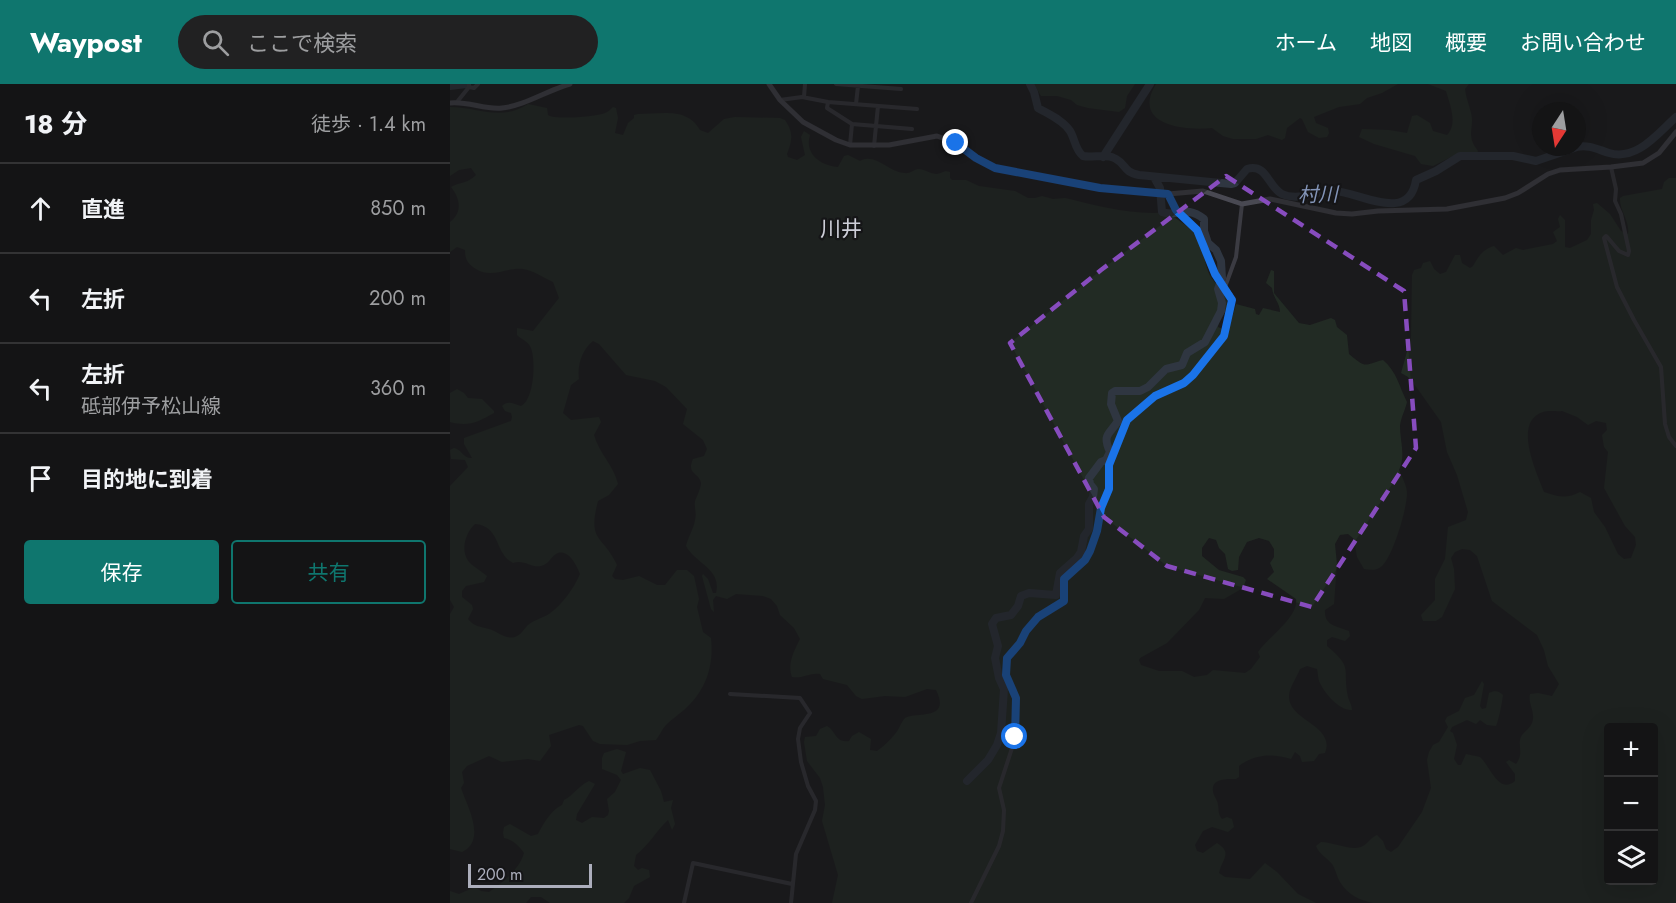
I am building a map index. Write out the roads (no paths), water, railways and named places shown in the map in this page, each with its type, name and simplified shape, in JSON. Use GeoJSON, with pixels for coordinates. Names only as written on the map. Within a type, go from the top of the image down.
{"type":"FeatureCollection","features":[{"type":"Feature","properties":{"kind":"main road"},"geometry":{"type":"LineString","coordinates":[[450,103],[505,108],[570,84]]}},
{"type":"Feature","properties":{"kind":"main road"},"geometry":{"type":"LineString","coordinates":[[769,84],[780,100],[803,122],[850,145],[874,146],[937,136],[956,143],[976,158],[995,168],[1100,188],[1168,194],[1210,192],[1242,204],[1270,199],[1336,213],[1352,214],[1447,208],[1505,198],[1518,193],[1548,174],[1560,170],[1638,164],[1649,160],[1659,153],[1676,132]]}},
{"type":"Feature","properties":{"kind":"street"},"geometry":{"type":"LineString","coordinates":[[457,102],[469,86],[474,88],[478,84]]}},
{"type":"Feature","properties":{"kind":"street"},"geometry":{"type":"LineString","coordinates":[[804,97],[805,84]]}},
{"type":"Feature","properties":{"kind":"street"},"geometry":{"type":"LineString","coordinates":[[836,84],[901,89]]}},
{"type":"Feature","properties":{"kind":"street"},"geometry":{"type":"LineString","coordinates":[[856,104],[858,86]]}},
{"type":"Feature","properties":{"kind":"street"},"geometry":{"type":"LineString","coordinates":[[780,100],[804,97],[828,102],[917,109]]}},
{"type":"Feature","properties":{"kind":"street"},"geometry":{"type":"LineString","coordinates":[[828,102],[827,108],[852,124],[912,129]]}},
{"type":"Feature","properties":{"kind":"street"},"geometry":{"type":"LineString","coordinates":[[874,146],[878,106]]}},
{"type":"Feature","properties":{"kind":"street"},"geometry":{"type":"LineString","coordinates":[[850,145],[852,124]]}},
{"type":"Feature","properties":{"kind":"street"},"geometry":{"type":"LineString","coordinates":[[1611,167],[1616,189],[1615,201],[1621,214],[1628,255],[1619,251],[1606,236],[1604,238],[1617,287],[1661,367],[1665,424],[1669,437],[1676,446]]}},
{"type":"Feature","properties":{"kind":"street"},"geometry":{"type":"LineString","coordinates":[[971,903],[999,846],[1003,831],[1004,810],[999,788],[1014,742],[1016,716],[1016,698],[1006,675],[1007,658],[1038,617],[1064,601],[1064,579],[1088,556],[1097,531],[1103,502],[1109,489],[1109,465],[1127,420],[1155,396],[1189,380],[1224,336],[1232,300],[1215,274],[1197,230],[1176,210],[1168,194]]}},
{"type":"Feature","properties":{"kind":"street"},"geometry":{"type":"LineString","coordinates":[[1225,287],[1236,257],[1242,204]]}},
{"type":"Feature","properties":{"kind":"street"},"geometry":{"type":"LineString","coordinates":[[730,694],[800,698],[810,713],[800,728],[798,738],[801,762],[808,786],[816,801],[815,810],[796,854],[791,903]]}},
{"type":"Feature","properties":{"kind":"street"},"geometry":{"type":"LineString","coordinates":[[684,903],[693,863],[792,884]]}},
{"type":"Feature","properties":{"kind":"waterway","name":"村川"},"geometry":{"type":"LineString","coordinates":[[450,86],[466,84]]}},
{"type":"Feature","properties":{"kind":"waterway","name":"村川"},"geometry":{"type":"LineString","coordinates":[[1030,84],[1038,108],[1067,127],[1078,151],[1083,156],[1112,157],[1130,172],[1139,175],[1231,184],[1235,183],[1247,169],[1254,168],[1263,172],[1277,191],[1294,197],[1333,191],[1393,203],[1404,201],[1411,193],[1416,180],[1460,156],[1513,156],[1536,161],[1551,156]]}},
{"type":"Feature","properties":{"kind":"waterway"},"geometry":{"type":"LineString","coordinates":[[1103,157],[1150,84]]}},
{"type":"Feature","properties":{"kind":"waterway","name":"村川"},"geometry":{"type":"LineString","coordinates":[[1586,147],[1609,153],[1629,153],[1654,138],[1676,117]]}},
{"type":"Feature","properties":{"kind":"waterway"},"geometry":{"type":"LineString","coordinates":[[967,781],[988,760],[1001,733],[1004,689],[995,658],[998,646],[992,624],[996,618],[1011,615],[1018,606],[1021,596],[1029,593],[1056,595],[1060,573],[1081,552],[1084,536],[1089,529],[1089,504],[1094,489],[1089,478],[1101,462],[1106,460],[1110,452],[1107,438],[1118,421],[1111,404],[1112,393],[1140,391],[1148,387],[1166,369],[1182,365],[1187,353],[1205,342],[1221,311],[1222,303],[1218,289],[1222,278],[1221,261],[1216,250],[1208,243],[1204,231],[1204,219],[1192,212],[1172,214],[1162,212],[1160,188],[1154,177]]}},
{"type":"Feature","properties":{"kind":"district","name":"川井"},"geometry":{"type":"Point","coordinates":[841,229]}}]}
